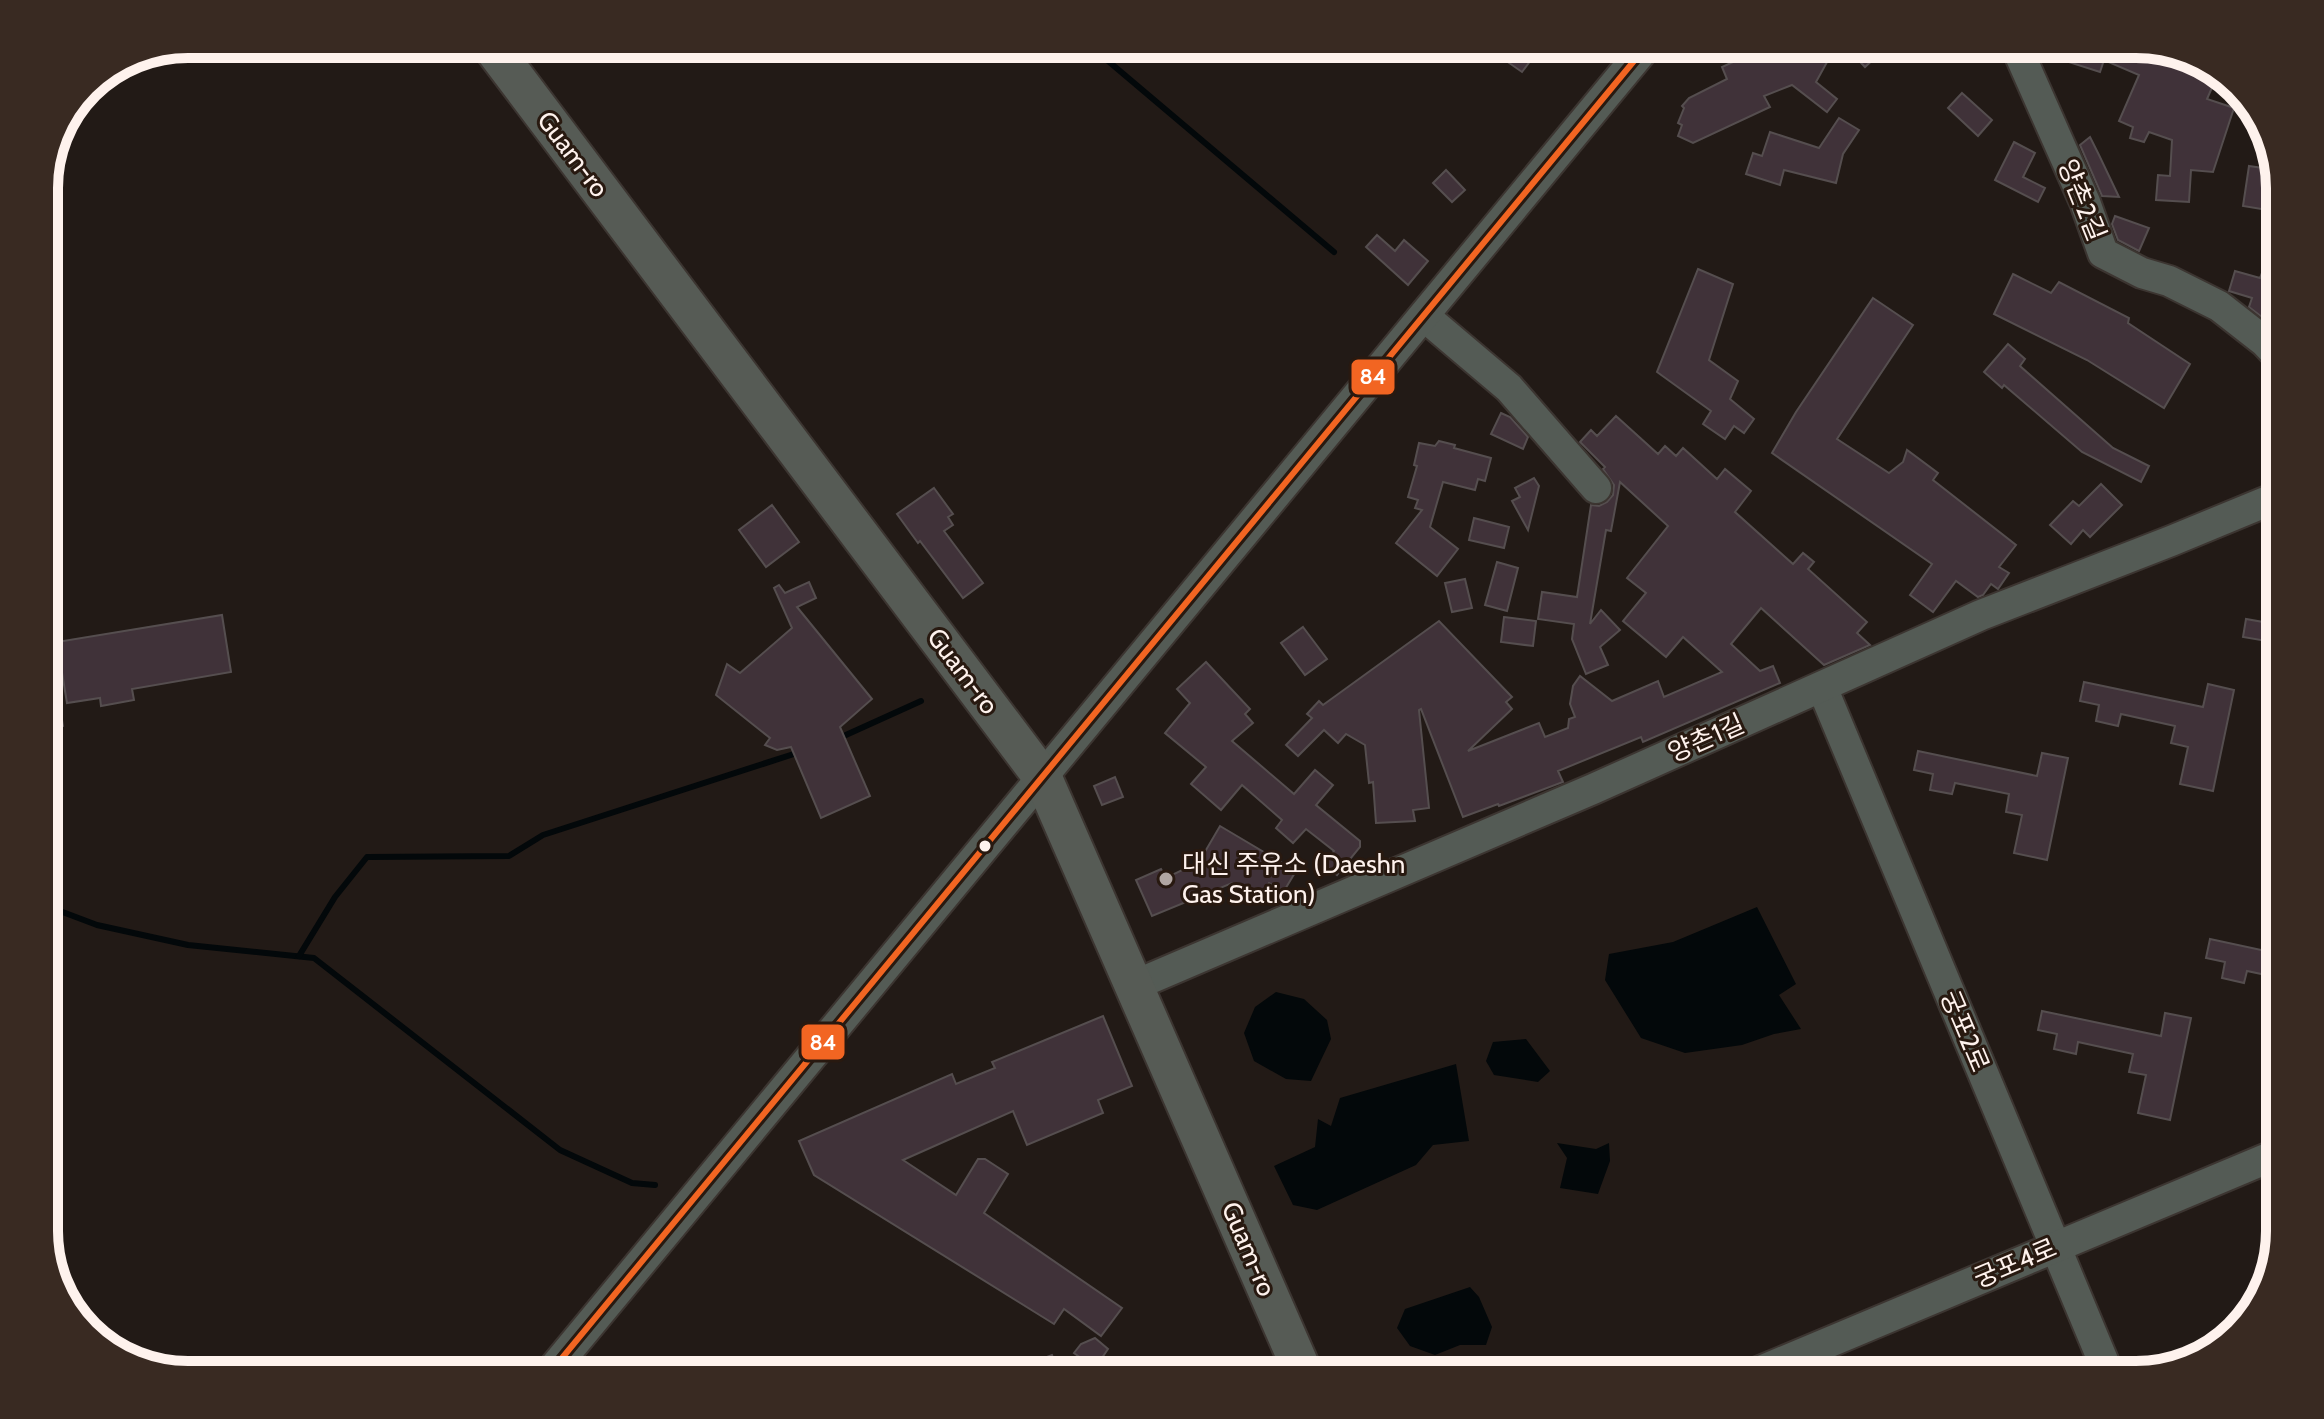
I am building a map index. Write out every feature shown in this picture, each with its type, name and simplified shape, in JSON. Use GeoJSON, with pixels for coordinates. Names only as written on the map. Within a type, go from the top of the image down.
{"type":"FeatureCollection","features":[{"type":"Feature","properties":{"kind":"main road","name":"Guam-ro"},"geometry":{"type":"LineString","coordinates":[[501,58],[1043,778],[1298,1361]]}},
{"type":"Feature","properties":{"kind":"street"},"geometry":{"type":"LineString","coordinates":[[560,1361],[1636,58]]}},
{"type":"Feature","properties":{"kind":"street","name":"양촌2길"},"geometry":{"type":"LineString","coordinates":[[2021,58],[2085,202],[2103,253],[2219,306],[2266,343]]}},
{"type":"Feature","properties":{"kind":"street"},"geometry":{"type":"LineString","coordinates":[[1424,316],[1509,388],[1596,488]]}},
{"type":"Feature","properties":{"kind":"street","name":"양촌1길"},"geometry":{"type":"LineString","coordinates":[[1133,986],[1580,795],[1981,615],[2266,502]]}},
{"type":"Feature","properties":{"kind":"street","name":"궁포2로"},"geometry":{"type":"LineString","coordinates":[[1822,687],[2103,1361]]}},
{"type":"Feature","properties":{"kind":"street","name":"궁포4로"},"geometry":{"type":"LineString","coordinates":[[1784,1361],[2266,1159]]}},
{"type":"Feature","properties":{"kind":"shaded area"},"geometry":{"type":"Polygon","coordinates":[[[1757,907],[1796,984],[1779,995],[1801,1029],[1742,1045],[1685,1053],[1641,1038],[1605,980],[1609,954],[1673,942],[1757,907]]]}},
{"type":"Feature","properties":{"kind":"shaded area"},"geometry":{"type":"Polygon","coordinates":[[[1276,992],[1304,999],[1327,1020],[1331,1039],[1311,1081],[1286,1079],[1254,1061],[1244,1033],[1255,1007],[1276,992]]]}},
{"type":"Feature","properties":{"kind":"shaded area"},"geometry":{"type":"Polygon","coordinates":[[[1526,1039],[1550,1071],[1538,1082],[1494,1075],[1486,1061],[1493,1042],[1526,1039]]]}},
{"type":"Feature","properties":{"kind":"shaded area"},"geometry":{"type":"Polygon","coordinates":[[[1456,1064],[1469,1141],[1433,1145],[1416,1165],[1317,1210],[1293,1205],[1274,1166],[1315,1147],[1318,1119],[1331,1126],[1340,1098],[1456,1064]]]}},
{"type":"Feature","properties":{"kind":"shaded area"},"geometry":{"type":"Polygon","coordinates":[[[1557,1143],[1596,1149],[1609,1143],[1610,1161],[1598,1194],[1560,1188],[1567,1158],[1557,1143]]]}},
{"type":"Feature","properties":{"kind":"shaded area"},"geometry":{"type":"Polygon","coordinates":[[[1470,1287],[1479,1297],[1492,1327],[1486,1345],[1460,1345],[1435,1355],[1410,1346],[1397,1328],[1405,1309],[1470,1287]]]}},
{"type":"Feature","properties":{"kind":"building"},"geometry":{"type":"Polygon","coordinates":[[[1502,58],[1532,58],[1522,72],[1502,58]]]}},
{"type":"Feature","properties":{"kind":"building"},"geometry":{"type":"Polygon","coordinates":[[[1742,58],[1829,58],[1816,82],[1837,99],[1827,112],[1792,85],[1764,96],[1770,107],[1693,143],[1678,136],[1682,125],[1678,123],[1684,108],[1682,106],[1689,98],[1727,79],[1722,67],[1742,58]]]}},
{"type":"Feature","properties":{"kind":"building"},"geometry":{"type":"Polygon","coordinates":[[[1856,58],[1875,58],[1865,67],[1856,58]]]}},
{"type":"Feature","properties":{"kind":"building"},"geometry":{"type":"Polygon","coordinates":[[[2056,58],[2136,58],[2169,62],[2201,75],[2214,84],[2207,99],[2234,108],[2213,172],[2191,170],[2189,202],[2156,200],[2158,175],[2170,176],[2172,140],[2149,132],[2144,142],[2130,138],[2133,127],[2119,121],[2139,75],[2104,60],[2100,72],[2056,58]]]}},
{"type":"Feature","properties":{"kind":"building"},"geometry":{"type":"Polygon","coordinates":[[[1962,93],[1992,120],[1978,136],[1948,108],[1962,93]]]}},
{"type":"Feature","properties":{"kind":"building"},"geometry":{"type":"Polygon","coordinates":[[[1839,118],[1859,130],[1843,154],[1836,183],[1784,170],[1780,185],[1746,174],[1753,153],[1762,156],[1770,132],[1819,148],[1839,118]]]}},
{"type":"Feature","properties":{"kind":"building"},"geometry":{"type":"Polygon","coordinates":[[[2090,137],[2119,197],[2102,196],[2080,145],[2090,137]]]}},
{"type":"Feature","properties":{"kind":"building"},"geometry":{"type":"Polygon","coordinates":[[[2014,142],[2035,153],[2023,177],[2045,188],[2038,202],[1995,180],[2014,142]]]}},
{"type":"Feature","properties":{"kind":"building"},"geometry":{"type":"Polygon","coordinates":[[[2249,166],[2264,168],[2266,210],[2243,206],[2249,166]]]}},
{"type":"Feature","properties":{"kind":"building"},"geometry":{"type":"Polygon","coordinates":[[[1446,170],[1465,190],[1452,202],[1433,183],[1446,170]]]}},
{"type":"Feature","properties":{"kind":"building"},"geometry":{"type":"Polygon","coordinates":[[[2115,216],[2149,228],[2139,251],[2118,240],[2112,224],[2115,216]]]}},
{"type":"Feature","properties":{"kind":"building"},"geometry":{"type":"Polygon","coordinates":[[[1377,235],[1395,251],[1404,240],[1428,261],[1408,285],[1366,247],[1377,235]]]}},
{"type":"Feature","properties":{"kind":"building"},"geometry":{"type":"Polygon","coordinates":[[[2266,262],[2266,319],[2249,307],[2252,298],[2229,291],[2235,271],[2260,278],[2266,262]]]}},
{"type":"Feature","properties":{"kind":"building"},"geometry":{"type":"Polygon","coordinates":[[[1698,269],[1733,284],[1709,360],[1738,381],[1730,399],[1754,419],[1744,433],[1734,426],[1725,439],[1703,424],[1711,411],[1657,372],[1698,269]]]}},
{"type":"Feature","properties":{"kind":"building"},"geometry":{"type":"Polygon","coordinates":[[[2013,274],[2051,293],[2059,282],[2129,318],[2128,323],[2190,364],[2164,408],[2087,360],[1994,314],[2013,274]]]}},
{"type":"Feature","properties":{"kind":"building"},"geometry":{"type":"Polygon","coordinates":[[[1873,298],[1913,325],[1837,439],[1889,473],[1903,462],[1907,450],[1938,473],[1933,480],[2016,545],[1999,567],[2009,573],[1998,589],[1991,584],[1978,597],[1956,581],[1933,612],[1910,595],[1932,564],[1772,453],[1873,298]]]}},
{"type":"Feature","properties":{"kind":"building"},"geometry":{"type":"Polygon","coordinates":[[[2008,344],[2025,359],[2020,366],[2113,448],[2149,466],[2141,482],[2082,452],[2004,385],[2002,388],[1984,372],[2008,344]]]}},
{"type":"Feature","properties":{"kind":"building"},"geometry":{"type":"Polygon","coordinates":[[[1501,413],[1510,417],[1528,437],[1523,449],[1491,434],[1501,413]]]}},
{"type":"Feature","properties":{"kind":"building"},"geometry":{"type":"Polygon","coordinates":[[[1616,416],[1658,454],[1665,446],[1676,456],[1683,448],[1717,479],[1725,469],[1751,491],[1735,512],[1793,564],[1803,553],[1814,562],[1808,569],[1867,622],[1857,633],[1870,645],[1824,665],[1761,608],[1731,644],[1760,671],[1773,666],[1780,683],[1643,742],[1641,737],[1558,771],[1563,782],[1463,817],[1421,709],[1429,808],[1413,810],[1415,821],[1376,823],[1373,782],[1369,783],[1365,745],[1346,734],[1338,743],[1324,730],[1298,756],[1286,745],[1312,718],[1307,714],[1319,701],[1323,705],[1439,621],[1512,697],[1506,702],[1512,709],[1468,751],[1539,723],[1545,737],[1568,728],[1569,719],[1575,717],[1570,704],[1573,686],[1580,676],[1612,701],[1658,681],[1664,697],[1722,672],[1683,637],[1666,657],[1623,621],[1646,593],[1627,578],[1668,526],[1620,482],[1611,531],[1606,530],[1590,624],[1601,610],[1620,630],[1600,647],[1608,665],[1586,674],[1572,639],[1574,624],[1538,619],[1542,592],[1577,597],[1591,505],[1599,506],[1607,502],[1613,495],[1614,485],[1603,469],[1605,467],[1580,442],[1591,430],[1597,436],[1616,416]]]}},
{"type":"Feature","properties":{"kind":"building"},"geometry":{"type":"Polygon","coordinates":[[[1439,441],[1491,458],[1485,481],[1478,479],[1475,490],[1443,482],[1430,527],[1458,549],[1437,576],[1396,543],[1422,510],[1415,508],[1418,500],[1408,497],[1417,466],[1414,465],[1419,443],[1435,446],[1439,441]]]}},
{"type":"Feature","properties":{"kind":"building"},"geometry":{"type":"Polygon","coordinates":[[[1534,478],[1539,486],[1528,530],[1512,501],[1520,497],[1515,488],[1534,478]]]}},
{"type":"Feature","properties":{"kind":"building"},"geometry":{"type":"Polygon","coordinates":[[[2101,484],[2122,505],[2090,537],[2083,530],[2071,544],[2050,525],[2073,501],[2079,506],[2101,484]]]}},
{"type":"Feature","properties":{"kind":"building"},"geometry":{"type":"Polygon","coordinates":[[[934,488],[953,514],[948,517],[953,525],[944,531],[983,583],[963,598],[897,514],[934,488]]]}},
{"type":"Feature","properties":{"kind":"building"},"geometry":{"type":"Polygon","coordinates":[[[772,505],[799,542],[766,567],[739,530],[772,505]]]}},
{"type":"Feature","properties":{"kind":"building"},"geometry":{"type":"Polygon","coordinates":[[[1474,518],[1509,527],[1504,548],[1469,540],[1474,518]]]}},
{"type":"Feature","properties":{"kind":"building"},"geometry":{"type":"Polygon","coordinates":[[[1497,562],[1518,568],[1507,611],[1485,605],[1497,562]]]}},
{"type":"Feature","properties":{"kind":"building"},"geometry":{"type":"Polygon","coordinates":[[[1465,579],[1472,608],[1452,612],[1445,583],[1465,579]]]}},
{"type":"Feature","properties":{"kind":"building"},"geometry":{"type":"Polygon","coordinates":[[[809,582],[816,598],[797,607],[872,699],[840,727],[870,796],[821,818],[791,747],[777,750],[765,745],[770,738],[716,695],[727,664],[740,673],[792,628],[774,588],[779,585],[785,593],[809,582]]]}},
{"type":"Feature","properties":{"kind":"building"},"geometry":{"type":"Polygon","coordinates":[[[222,615],[231,672],[132,689],[134,700],[101,706],[100,698],[67,703],[58,642],[222,615]]]}},
{"type":"Feature","properties":{"kind":"building"},"geometry":{"type":"Polygon","coordinates":[[[1504,617],[1536,621],[1533,646],[1501,642],[1504,617]]]}},
{"type":"Feature","properties":{"kind":"building"},"geometry":{"type":"Polygon","coordinates":[[[2246,619],[2266,622],[2266,641],[2243,637],[2246,619]]]}},
{"type":"Feature","properties":{"kind":"building"},"geometry":{"type":"Polygon","coordinates":[[[1303,627],[1327,659],[1305,675],[1281,643],[1303,627]]]}},
{"type":"Feature","properties":{"kind":"building"},"geometry":{"type":"Polygon","coordinates":[[[1206,662],[1250,709],[1245,714],[1253,723],[1232,741],[1294,794],[1315,770],[1333,785],[1316,805],[1360,841],[1360,847],[1337,875],[1324,864],[1334,851],[1306,829],[1293,843],[1276,828],[1282,820],[1242,785],[1221,810],[1191,784],[1206,767],[1165,733],[1190,703],[1177,689],[1206,662]]]}},
{"type":"Feature","properties":{"kind":"building"},"geometry":{"type":"Polygon","coordinates":[[[2084,682],[2203,707],[2208,684],[2234,690],[2213,791],[2180,784],[2188,747],[2171,743],[2175,726],[2121,714],[2118,726],[2096,721],[2099,705],[2080,701],[2084,682]]]}},
{"type":"Feature","properties":{"kind":"building"},"geometry":{"type":"Polygon","coordinates":[[[58,708],[63,726],[58,727],[58,708]]]}},
{"type":"Feature","properties":{"kind":"building"},"geometry":{"type":"Polygon","coordinates":[[[1918,751],[2037,776],[2042,753],[2068,758],[2047,860],[2014,853],[2022,815],[2006,812],[2009,794],[1955,783],[1952,794],[1930,790],[1933,774],[1914,770],[1918,751]]]}},
{"type":"Feature","properties":{"kind":"building"},"geometry":{"type":"Polygon","coordinates":[[[1115,777],[1123,797],[1102,805],[1094,786],[1115,777]]]}},
{"type":"Feature","properties":{"kind":"building"},"geometry":{"type":"Polygon","coordinates":[[[1220,826],[1296,871],[1284,891],[1269,883],[1260,899],[1232,883],[1152,916],[1136,880],[1161,869],[1166,878],[1199,862],[1220,826]]]}},
{"type":"Feature","properties":{"kind":"building"},"geometry":{"type":"Polygon","coordinates":[[[2210,939],[2266,951],[2266,975],[2247,971],[2244,983],[2222,978],[2225,962],[2206,958],[2210,939]]]}},
{"type":"Feature","properties":{"kind":"building"},"geometry":{"type":"Polygon","coordinates":[[[2042,1011],[2161,1036],[2165,1013],[2191,1018],[2170,1120],[2138,1113],[2146,1075],[2129,1072],[2133,1054],[2078,1042],[2076,1054],[2054,1049],[2057,1034],[2038,1030],[2042,1011]]]}},
{"type":"Feature","properties":{"kind":"building"},"geometry":{"type":"Polygon","coordinates":[[[1103,1016],[1132,1086],[1098,1100],[1103,1113],[1027,1145],[1013,1111],[903,1160],[956,1195],[978,1159],[985,1159],[1008,1174],[984,1213],[1122,1308],[1101,1336],[1064,1309],[1054,1324],[814,1175],[799,1141],[952,1074],[956,1084],[995,1068],[992,1062],[1103,1016]]]}},
{"type":"Feature","properties":{"kind":"building"},"geometry":{"type":"Polygon","coordinates":[[[1095,1338],[1108,1349],[1100,1361],[1085,1361],[1074,1353],[1081,1344],[1095,1338]]]}},
{"type":"Feature","properties":{"kind":"building"},"geometry":{"type":"Polygon","coordinates":[[[1052,1355],[1054,1361],[1036,1361],[1052,1355]]]}},
{"type":"Feature","properties":{"kind":"waterway"},"geometry":{"type":"LineString","coordinates":[[1105,58],[1334,252]]}},
{"type":"Feature","properties":{"kind":"waterway"},"geometry":{"type":"LineString","coordinates":[[837,739],[921,701]]}},
{"type":"Feature","properties":{"kind":"waterway"},"geometry":{"type":"LineString","coordinates":[[299,956],[335,897],[367,857],[509,856],[543,835],[800,752]]}},
{"type":"Feature","properties":{"kind":"waterway"},"geometry":{"type":"LineString","coordinates":[[58,910],[97,925],[188,945],[314,958],[560,1150],[632,1183],[655,1185]]}},
{"type":"Feature","properties":{"kind":"transit line","name":"84"},"geometry":{"type":"LineString","coordinates":[[560,1361],[1636,58]]}},
{"type":"Feature","properties":{"kind":"place","name":"대신 주유소 (Daeshn Gas Station)"},"geometry":{"type":"Point","coordinates":[1166,879]}}]}
